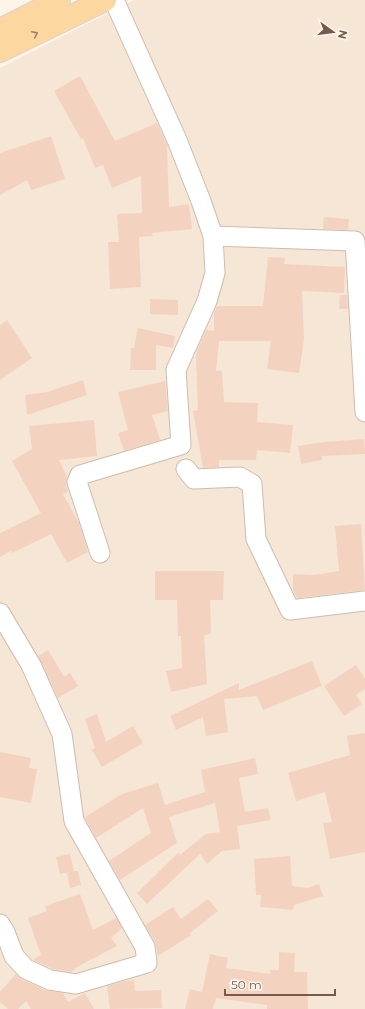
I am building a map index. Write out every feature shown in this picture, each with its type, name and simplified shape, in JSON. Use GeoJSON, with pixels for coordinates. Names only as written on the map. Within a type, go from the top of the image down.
{"type":"FeatureCollection","features":[{"type":"Feature","properties":{"kind":"main road"},"geometry":{"type":"LineString","coordinates":[[0,30],[59,0]]}},
{"type":"Feature","properties":{"kind":"main road"},"geometry":{"type":"LineString","coordinates":[[0,51],[104,0]]}},
{"type":"Feature","properties":{"kind":"street"},"geometry":{"type":"LineString","coordinates":[[100,553],[77,482],[78,478],[80,475],[181,445],[176,370],[207,301],[215,273],[213,236],[201,201],[176,140],[114,0]]}},
{"type":"Feature","properties":{"kind":"street"},"geometry":{"type":"LineString","coordinates":[[213,236],[355,241],[365,412]]}},
{"type":"Feature","properties":{"kind":"street"},"geometry":{"type":"LineString","coordinates":[[186,469],[194,479],[240,477],[252,484],[256,538],[290,610],[365,601]]}},
{"type":"Feature","properties":{"kind":"street"},"geometry":{"type":"LineString","coordinates":[[0,613],[31,665],[62,734],[74,821],[144,947],[147,963],[76,984],[50,980],[26,969],[14,956],[5,932],[0,924]]}},
{"type":"Feature","properties":{"kind":"shaded area"},"geometry":{"type":"Polygon","coordinates":[[[134,0],[365,0],[365,1009],[0,1009],[0,68],[134,0]]]}},
{"type":"Feature","properties":{"kind":"building"},"geometry":{"type":"Polygon","coordinates":[[[80,76],[115,141],[157,123],[168,147],[169,207],[189,204],[192,229],[152,233],[153,236],[139,237],[141,287],[110,289],[108,242],[119,242],[117,214],[142,213],[141,176],[112,188],[103,165],[95,168],[83,138],[81,139],[54,91],[80,76]]]}},
{"type":"Feature","properties":{"kind":"building"},"geometry":{"type":"Polygon","coordinates":[[[51,136],[65,179],[31,190],[27,180],[0,195],[0,153],[51,136]]]}},
{"type":"Feature","properties":{"kind":"building"},"geometry":{"type":"Polygon","coordinates":[[[324,217],[349,219],[348,230],[323,229],[324,217]]]}},
{"type":"Feature","properties":{"kind":"building"},"geometry":{"type":"Polygon","coordinates":[[[268,257],[285,258],[284,264],[345,267],[344,293],[302,291],[304,339],[299,373],[267,369],[271,341],[219,341],[216,371],[222,371],[224,402],[258,403],[257,422],[293,425],[290,453],[257,450],[256,460],[219,460],[219,467],[203,468],[193,411],[198,410],[197,351],[206,330],[214,331],[214,312],[217,306],[263,306],[268,257]]]}},
{"type":"Feature","properties":{"kind":"building"},"geometry":{"type":"Polygon","coordinates":[[[340,295],[347,295],[348,309],[339,309],[340,295]]]}},
{"type":"Feature","properties":{"kind":"building"},"geometry":{"type":"Polygon","coordinates":[[[150,299],[178,300],[178,315],[150,314],[150,299]]]}},
{"type":"Feature","properties":{"kind":"building"},"geometry":{"type":"Polygon","coordinates":[[[7,320],[32,358],[0,380],[0,325],[7,320]]]}},
{"type":"Feature","properties":{"kind":"building"},"geometry":{"type":"Polygon","coordinates":[[[138,328],[175,336],[173,348],[156,345],[156,370],[130,370],[131,348],[134,348],[138,328]]]}},
{"type":"Feature","properties":{"kind":"building"},"geometry":{"type":"Polygon","coordinates":[[[83,380],[87,395],[27,415],[25,395],[47,392],[83,380]]]}},
{"type":"Feature","properties":{"kind":"building"},"geometry":{"type":"Polygon","coordinates":[[[165,381],[168,411],[152,415],[160,440],[124,451],[118,433],[128,430],[118,392],[165,381]]]}},
{"type":"Feature","properties":{"kind":"building"},"geometry":{"type":"Polygon","coordinates":[[[94,420],[97,456],[59,460],[67,477],[66,485],[68,491],[63,494],[79,523],[88,552],[67,563],[51,534],[12,553],[11,551],[0,557],[0,533],[41,513],[12,461],[32,449],[29,426],[94,420]]]}},
{"type":"Feature","properties":{"kind":"building"},"geometry":{"type":"Polygon","coordinates":[[[364,439],[365,454],[322,456],[322,460],[301,464],[298,446],[324,442],[364,439]]]}},
{"type":"Feature","properties":{"kind":"building"},"geometry":{"type":"Polygon","coordinates":[[[361,524],[365,590],[297,598],[293,590],[293,574],[314,575],[339,571],[335,526],[361,524]]]}},
{"type":"Feature","properties":{"kind":"building"},"geometry":{"type":"Polygon","coordinates":[[[155,571],[224,571],[223,600],[210,600],[211,634],[204,635],[207,684],[171,692],[166,671],[182,668],[181,636],[178,636],[177,600],[155,600],[155,571]]]}},
{"type":"Feature","properties":{"kind":"building"},"geometry":{"type":"Polygon","coordinates":[[[48,650],[64,677],[70,673],[78,686],[58,698],[38,656],[48,650]]]}},
{"type":"Feature","properties":{"kind":"building"},"geometry":{"type":"Polygon","coordinates":[[[312,661],[322,686],[263,710],[257,696],[224,699],[228,732],[206,736],[203,717],[176,730],[170,716],[239,683],[239,690],[312,661]]]}},
{"type":"Feature","properties":{"kind":"building"},"geometry":{"type":"Polygon","coordinates":[[[356,665],[365,679],[365,689],[356,695],[362,704],[344,716],[324,686],[356,665]]]}},
{"type":"Feature","properties":{"kind":"building"},"geometry":{"type":"Polygon","coordinates":[[[97,714],[106,742],[133,726],[143,743],[102,767],[92,750],[95,748],[85,719],[97,714]]]}},
{"type":"Feature","properties":{"kind":"building"},"geometry":{"type":"Polygon","coordinates":[[[365,733],[365,852],[330,859],[323,823],[332,822],[325,792],[296,801],[288,773],[350,755],[347,736],[365,733]]]}},
{"type":"Feature","properties":{"kind":"building"},"geometry":{"type":"Polygon","coordinates":[[[0,752],[31,758],[29,768],[37,769],[31,803],[0,797],[0,752]]]}},
{"type":"Feature","properties":{"kind":"building"},"geometry":{"type":"Polygon","coordinates":[[[255,758],[258,774],[239,778],[245,812],[268,808],[271,820],[237,826],[240,849],[222,851],[207,864],[200,854],[147,904],[137,893],[179,852],[180,855],[206,834],[220,832],[215,803],[169,817],[177,843],[120,880],[109,861],[151,833],[143,808],[96,838],[85,817],[122,794],[158,783],[165,805],[205,792],[201,770],[255,758]]]}},
{"type":"Feature","properties":{"kind":"building"},"geometry":{"type":"Polygon","coordinates":[[[70,854],[74,871],[60,874],[56,857],[70,854]]]}},
{"type":"Feature","properties":{"kind":"building"},"geometry":{"type":"Polygon","coordinates":[[[290,856],[292,886],[308,888],[319,884],[323,896],[294,905],[293,910],[260,907],[261,895],[256,895],[254,859],[290,856]]]}},
{"type":"Feature","properties":{"kind":"building"},"geometry":{"type":"Polygon","coordinates":[[[78,871],[81,885],[70,888],[67,873],[78,871]]]}},
{"type":"Feature","properties":{"kind":"building"},"geometry":{"type":"Polygon","coordinates":[[[80,894],[93,930],[116,918],[122,928],[111,938],[117,946],[75,968],[71,972],[53,969],[33,960],[41,955],[28,918],[47,911],[45,906],[80,894]]]}},
{"type":"Feature","properties":{"kind":"building"},"geometry":{"type":"Polygon","coordinates":[[[208,899],[218,911],[190,933],[191,935],[158,956],[155,942],[145,925],[173,907],[181,919],[208,899]]]}},
{"type":"Feature","properties":{"kind":"building"},"geometry":{"type":"Polygon","coordinates":[[[279,952],[295,953],[294,972],[307,972],[308,1009],[267,1009],[267,1005],[216,998],[213,1009],[185,1009],[190,989],[202,992],[210,954],[228,958],[226,968],[270,974],[270,970],[279,970],[279,952]]]}},
{"type":"Feature","properties":{"kind":"building"},"geometry":{"type":"Polygon","coordinates":[[[16,974],[21,979],[45,990],[63,993],[68,1002],[85,993],[94,1009],[31,1009],[26,1001],[18,1009],[8,1009],[0,1002],[0,992],[16,974]]]}},
{"type":"Feature","properties":{"kind":"building"},"geometry":{"type":"Polygon","coordinates":[[[134,980],[135,991],[161,990],[162,1008],[110,1009],[107,986],[134,980]]]}}]}
